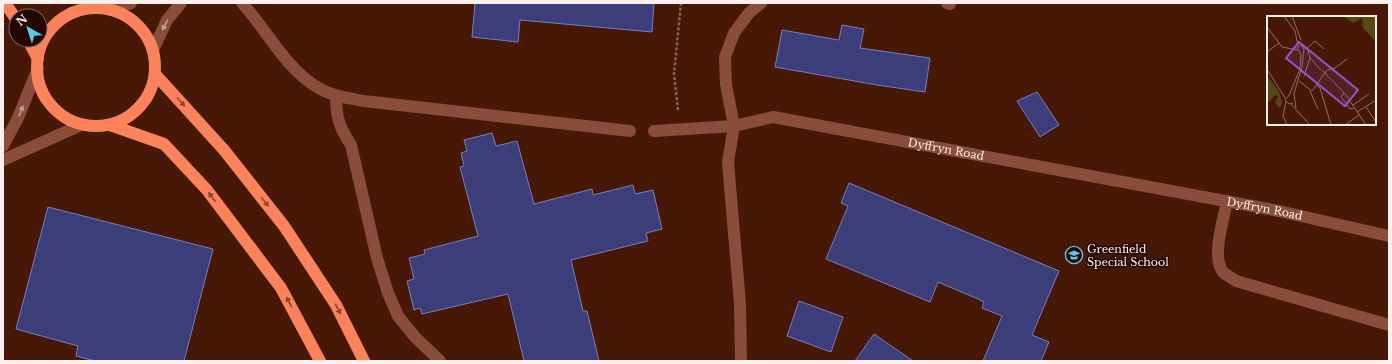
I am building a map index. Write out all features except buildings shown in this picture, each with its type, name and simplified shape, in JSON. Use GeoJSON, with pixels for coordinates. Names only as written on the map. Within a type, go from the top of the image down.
{"type":"FeatureCollection","features":[{"type":"Feature","properties":{"kind":"highway"},"geometry":{"type":"LineString","coordinates":[[80,3],[91,9]]}},
{"type":"Feature","properties":{"kind":"highway"},"geometry":{"type":"LineString","coordinates":[[110,125],[121,121],[138,110],[149,93],[155,74],[153,50],[144,34],[130,19],[111,10],[91,9],[75,12],[57,23],[44,39],[38,64],[39,83],[48,102],[62,116],[81,125],[110,125],[164,144],[207,190],[281,288],[320,361]]}},
{"type":"Feature","properties":{"kind":"highway"},"geometry":{"type":"LineString","coordinates":[[31,48],[38,64]]}},
{"type":"Feature","properties":{"kind":"highway"},"geometry":{"type":"LineString","coordinates":[[155,74],[224,150],[284,226],[336,305],[364,361]]}},
{"type":"Feature","properties":{"kind":"street"},"geometry":{"type":"LineString","coordinates":[[111,10],[132,3]]}},
{"type":"Feature","properties":{"kind":"street"},"geometry":{"type":"LineString","coordinates":[[153,50],[167,20],[181,3]]}},
{"type":"Feature","properties":{"kind":"street"},"geometry":{"type":"LineString","coordinates":[[242,3],[294,67],[317,87],[336,95],[364,101],[630,131]]}},
{"type":"Feature","properties":{"kind":"street"},"geometry":{"type":"LineString","coordinates":[[741,361],[740,304],[728,162],[734,126],[726,84],[725,57],[734,33],[749,13],[761,3]]}},
{"type":"Feature","properties":{"kind":"street"},"geometry":{"type":"LineString","coordinates":[[3,146],[18,118],[38,64]]}},
{"type":"Feature","properties":{"kind":"street"},"geometry":{"type":"LineString","coordinates":[[336,95],[336,115],[341,130],[351,145],[377,258],[388,293],[398,316],[415,337],[440,361]]}},
{"type":"Feature","properties":{"kind":"street","name":"Dyffryn Road"},"geometry":{"type":"LineString","coordinates":[[654,131],[734,126],[774,117],[1279,211],[1389,236]]}},
{"type":"Feature","properties":{"kind":"street"},"geometry":{"type":"LineString","coordinates":[[3,160],[81,125]]}},
{"type":"Feature","properties":{"kind":"street"},"geometry":{"type":"LineString","coordinates":[[1227,201],[1220,236],[1218,258],[1223,271],[1236,281],[1389,325]]}},
{"type":"Feature","properties":{"kind":"path"},"geometry":{"type":"LineString","coordinates":[[680,130],[674,74],[681,3]]}},
{"type":"Feature","properties":{"kind":"place","name":"Greenfield Special School"},"geometry":{"type":"Point","coordinates":[1074,255]}}]}
